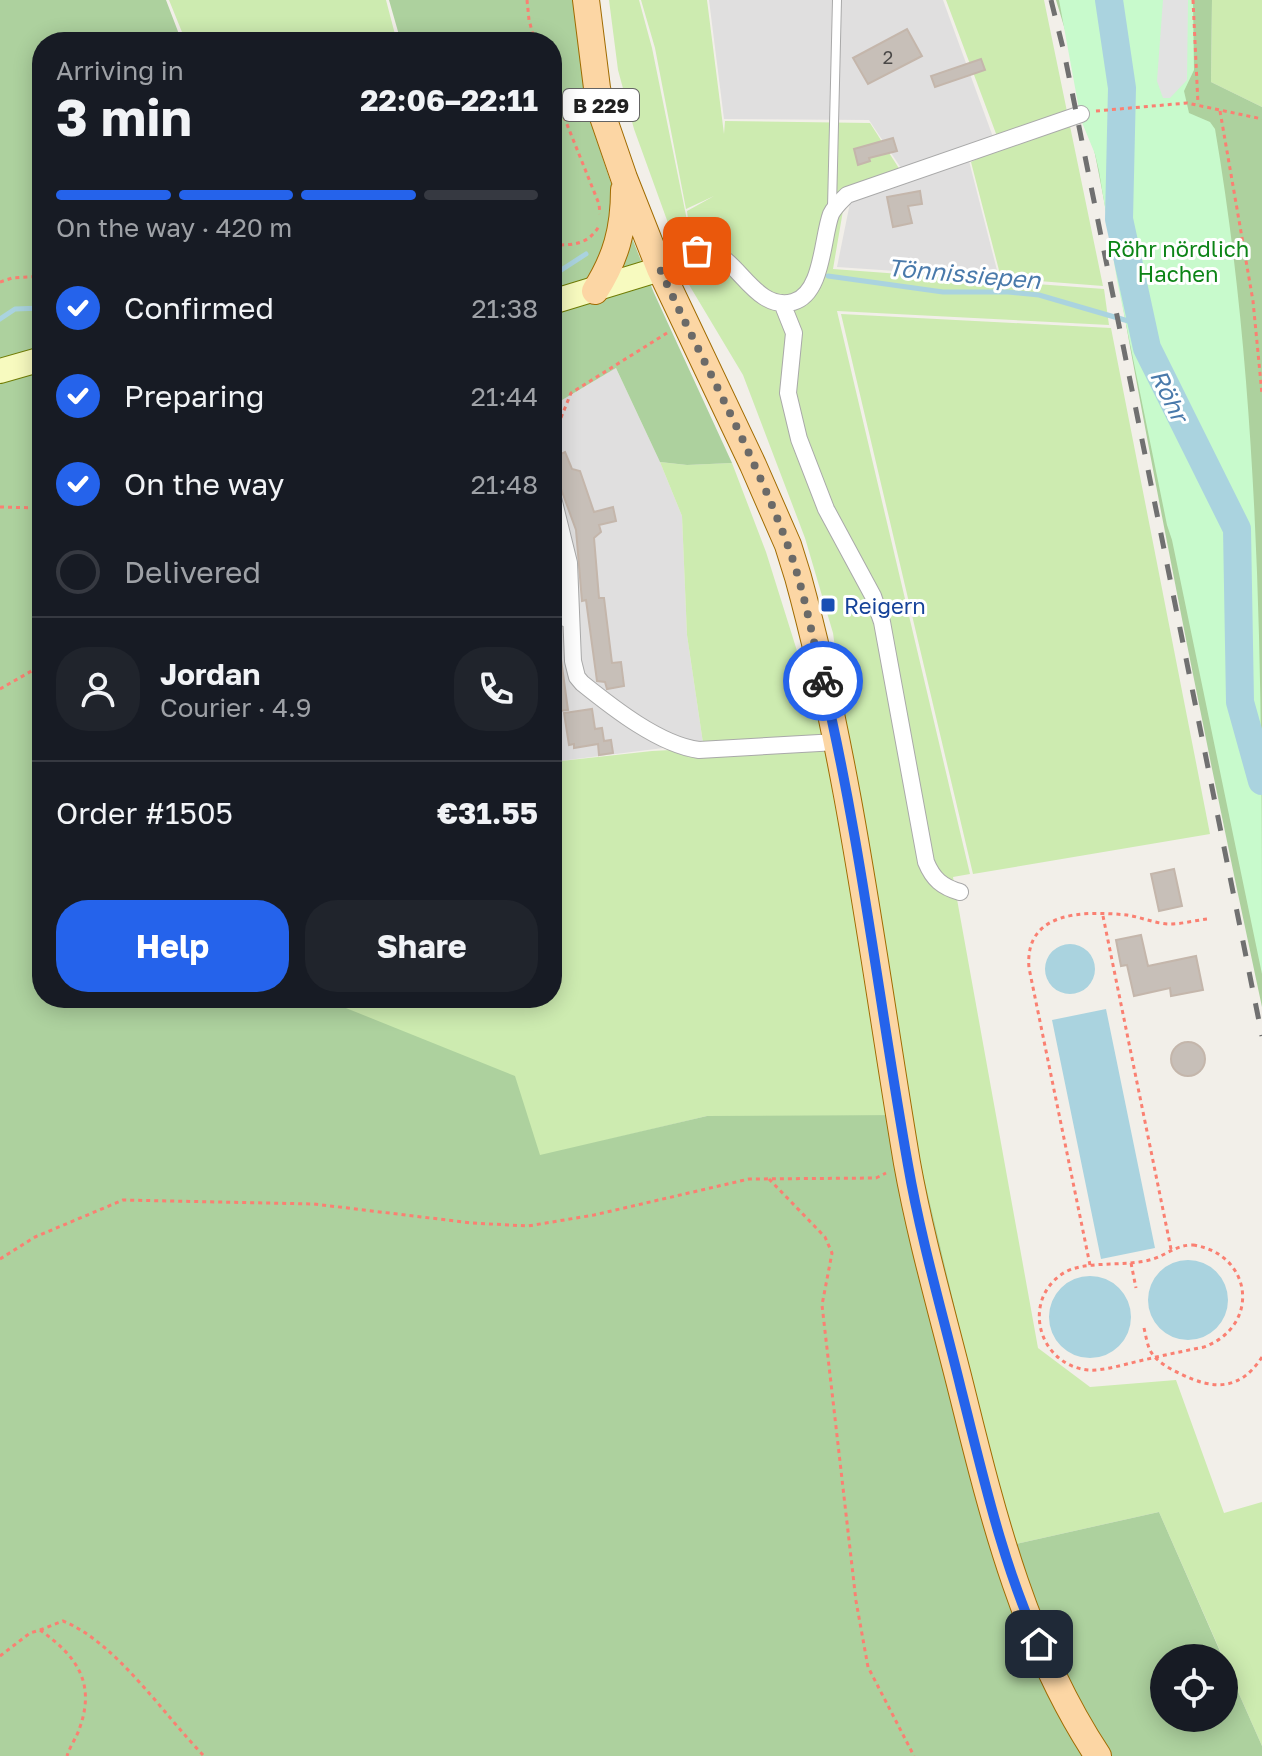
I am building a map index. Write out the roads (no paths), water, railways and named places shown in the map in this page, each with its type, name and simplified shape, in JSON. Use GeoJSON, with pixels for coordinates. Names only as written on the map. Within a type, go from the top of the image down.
{"type":"FeatureCollection","features":[{"type":"Feature","properties":{"kind":"main road","name":"B 229"},"geometry":{"type":"LineString","coordinates":[[586,0],[603,117],[624,178],[660,269],[788,545],[806,607],[837,742],[860,861],[907,1163],[930,1266],[1009,1569],[1055,1677],[1098,1756]]}},
{"type":"Feature","properties":{"kind":"main road"},"geometry":{"type":"LineString","coordinates":[[595,291],[616,253],[624,219],[624,178]]}},
{"type":"Feature","properties":{"kind":"main road"},"geometry":{"type":"LineString","coordinates":[[562,299],[660,269]]}},
{"type":"Feature","properties":{"kind":"main road"},"geometry":{"type":"LineString","coordinates":[[0,371],[32,362]]}},
{"type":"Feature","properties":{"kind":"street"},"geometry":{"type":"LineString","coordinates":[[660,269],[697,251],[708,251],[725,259],[759,294],[782,303],[794,302],[810,288],[822,256],[832,212],[839,202],[852,193],[1085,113]]}},
{"type":"Feature","properties":{"kind":"street"},"geometry":{"type":"LineString","coordinates":[[782,303],[794,333],[788,393],[792,414],[817,487],[873,596],[882,622],[926,862],[936,880],[960,892]]}},
{"type":"Feature","properties":{"kind":"street"},"geometry":{"type":"LineString","coordinates":[[562,535],[569,563],[575,670],[582,683],[628,716],[683,748],[699,750],[837,742]]}},
{"type":"Feature","properties":{"kind":"street"},"geometry":{"type":"LineString","coordinates":[[562,608],[571,634]]}},
{"type":"Feature","properties":{"kind":"lane"},"geometry":{"type":"LineString","coordinates":[[832,212],[837,0]]}},
{"type":"Feature","properties":{"kind":"water"},"geometry":{"type":"Polygon","coordinates":[[[1070,944],[1088,951],[1095,969],[1088,987],[1070,994],[1052,987],[1045,969],[1052,951],[1070,944]]]}},
{"type":"Feature","properties":{"kind":"water"},"geometry":{"type":"Polygon","coordinates":[[[1106,1009],[1155,1248],[1101,1259],[1052,1020],[1106,1009]]]}},
{"type":"Feature","properties":{"kind":"water"},"geometry":{"type":"Polygon","coordinates":[[[1188,1260],[1203,1263],[1216,1272],[1225,1285],[1228,1300],[1225,1315],[1216,1328],[1203,1337],[1188,1340],[1173,1337],[1160,1328],[1151,1315],[1148,1300],[1151,1285],[1160,1272],[1173,1263],[1188,1260]]]}},
{"type":"Feature","properties":{"kind":"water"},"geometry":{"type":"Polygon","coordinates":[[[1090,1276],[1106,1280],[1119,1288],[1127,1301],[1131,1317],[1127,1333],[1119,1346],[1106,1354],[1090,1358],[1074,1354],[1061,1346],[1053,1333],[1049,1317],[1053,1301],[1061,1288],[1074,1280],[1090,1276]]]}},
{"type":"Feature","properties":{"kind":"waterway","name":"Röhr"},"geometry":{"type":"LineString","coordinates":[[1109,0],[1122,88],[1119,219],[1147,348],[1237,529],[1240,702],[1262,781]]}},
{"type":"Feature","properties":{"kind":"waterway","name":"Tönnissiepen"},"geometry":{"type":"LineString","coordinates":[[562,270],[586,254]]}},
{"type":"Feature","properties":{"kind":"waterway","name":"Tönnissiepen"},"geometry":{"type":"LineString","coordinates":[[828,276],[943,292],[1039,295],[1142,325]]}},
{"type":"Feature","properties":{"kind":"waterway","name":"Tönnissiepen"},"geometry":{"type":"LineString","coordinates":[[0,319],[15,309],[32,308]]}},
{"type":"Feature","properties":{"kind":"railway"},"geometry":{"type":"LineString","coordinates":[[1051,0],[1262,1036]]}},
{"type":"Feature","properties":{"kind":"place","name":"Reigern"},"geometry":{"type":"Point","coordinates":[828,605]}},
{"type":"Feature","properties":{"kind":"park label","name":"Röhr nördlich Hachen"},"geometry":{"type":"Point","coordinates":[1178,260]}}]}
